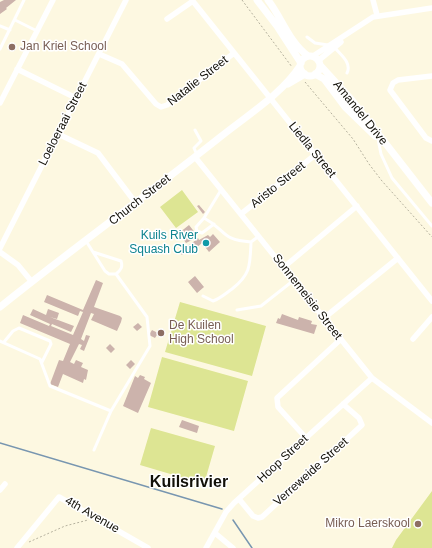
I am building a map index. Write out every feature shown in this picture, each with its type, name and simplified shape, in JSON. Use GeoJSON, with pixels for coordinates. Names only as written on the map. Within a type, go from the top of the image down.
{"type":"FeatureCollection","features":[{"type":"Feature","properties":{"kind":"street"},"geometry":{"type":"LineString","coordinates":[[0,103],[53,0]]}},
{"type":"Feature","properties":{"kind":"street","name":"Loeloeraai Street"},"geometry":{"type":"LineString","coordinates":[[0,248],[126,0]]}},
{"type":"Feature","properties":{"kind":"street"},"geometry":{"type":"LineString","coordinates":[[167,19],[192,0]]}},
{"type":"Feature","properties":{"kind":"street","name":"Liedla Street"},"geometry":{"type":"LineString","coordinates":[[192,0],[432,300]]}},
{"type":"Feature","properties":{"kind":"street"},"geometry":{"type":"LineString","coordinates":[[257,0],[277,26],[300,64],[304,78],[315,74],[315,59],[369,19],[377,15],[432,8]]}},
{"type":"Feature","properties":{"kind":"street","name":"Amandel Drive"},"geometry":{"type":"LineString","coordinates":[[268,0],[285,26],[294,44],[315,59],[351,99],[432,203]]}},
{"type":"Feature","properties":{"kind":"street"},"geometry":{"type":"LineString","coordinates":[[373,0],[377,15]]}},
{"type":"Feature","properties":{"kind":"street","name":"Natalie Street"},"geometry":{"type":"LineString","coordinates":[[99,54],[122,64],[156,104],[161,107],[167,105],[234,53]]}},
{"type":"Feature","properties":{"kind":"street","name":"Church Street"},"geometry":{"type":"LineString","coordinates":[[278,91],[300,64],[315,59]]}},
{"type":"Feature","properties":{"kind":"street"},"geometry":{"type":"LineString","coordinates":[[17,69],[76,98]]}},
{"type":"Feature","properties":{"kind":"street","name":"Amandel Drive"},"geometry":{"type":"LineString","coordinates":[[315,74],[324,79],[345,107],[399,161]]}},
{"type":"Feature","properties":{"kind":"street"},"geometry":{"type":"LineString","coordinates":[[432,76],[398,80],[392,83],[390,90],[426,138],[432,141]]}},
{"type":"Feature","properties":{"kind":"street","name":"Church Street"},"geometry":{"type":"LineString","coordinates":[[1,304],[86,241],[278,91],[304,78]]}},
{"type":"Feature","properties":{"kind":"street"},"geometry":{"type":"LineString","coordinates":[[58,134],[98,153],[135,202]]}},
{"type":"Feature","properties":{"kind":"street","name":"Aristo Street"},"geometry":{"type":"LineString","coordinates":[[241,214],[316,155]]}},
{"type":"Feature","properties":{"kind":"street","name":"Sonnemeisie Street"},"geometry":{"type":"LineString","coordinates":[[196,156],[221,190],[372,378],[432,423]]}},
{"type":"Feature","properties":{"kind":"street"},"geometry":{"type":"LineString","coordinates":[[284,267],[357,206]]}},
{"type":"Feature","properties":{"kind":"street"},"geometry":{"type":"LineString","coordinates":[[0,252],[18,265],[32,282]]}},
{"type":"Feature","properties":{"kind":"street"},"geometry":{"type":"LineString","coordinates":[[324,318],[398,258]]}},
{"type":"Feature","properties":{"kind":"street"},"geometry":{"type":"LineString","coordinates":[[413,339],[432,317]]}},
{"type":"Feature","properties":{"kind":"street"},"geometry":{"type":"LineString","coordinates":[[306,438],[278,407],[277,398],[341,339]]}},
{"type":"Feature","properties":{"kind":"street","name":"Hoop Street"},"geometry":{"type":"LineString","coordinates":[[206,548],[226,512],[372,378]]}},
{"type":"Feature","properties":{"kind":"street","name":"Verreweide Street"},"geometry":{"type":"LineString","coordinates":[[239,499],[253,516],[258,518],[262,517],[333,453],[362,425],[360,418],[343,404]]}},
{"type":"Feature","properties":{"kind":"street"},"geometry":{"type":"LineString","coordinates":[[0,490],[5,484]]}},
{"type":"Feature","properties":{"kind":"street","name":"4th Avenue"},"geometry":{"type":"LineString","coordinates":[[23,540],[57,498],[61,497],[148,548]]}},
{"type":"Feature","properties":{"kind":"street"},"geometry":{"type":"LineString","coordinates":[[215,533],[234,548]]}},
{"type":"Feature","properties":{"kind":"street"},"geometry":{"type":"LineString","coordinates":[[17,548],[23,540]]}},
{"type":"Feature","properties":{"kind":"lane"},"geometry":{"type":"LineString","coordinates":[[0,49],[24,0]]}},
{"type":"Feature","properties":{"kind":"lane"},"geometry":{"type":"LineString","coordinates":[[15,20],[37,31]]}},
{"type":"Feature","properties":{"kind":"lane"},"geometry":{"type":"LineString","coordinates":[[0,26],[10,30]]}},
{"type":"Feature","properties":{"kind":"lane"},"geometry":{"type":"LineString","coordinates":[[308,36],[315,43],[332,47],[348,63],[349,70],[347,73]]}},
{"type":"Feature","properties":{"kind":"lane"},"geometry":{"type":"LineString","coordinates":[[195,130],[201,140],[194,148],[196,156]]}},
{"type":"Feature","properties":{"kind":"lane"},"geometry":{"type":"LineString","coordinates":[[378,139],[381,154],[392,178],[432,226]]}},
{"type":"Feature","properties":{"kind":"lane"},"geometry":{"type":"LineString","coordinates":[[214,224],[204,232],[198,233],[196,227],[204,218],[221,190]]}},
{"type":"Feature","properties":{"kind":"lane"},"geometry":{"type":"LineString","coordinates":[[204,218],[214,224],[229,239],[251,242],[259,236]]}},
{"type":"Feature","properties":{"kind":"lane"},"geometry":{"type":"LineString","coordinates":[[86,241],[105,271],[109,274],[116,274],[121,270],[123,265],[121,260],[93,252]]}},
{"type":"Feature","properties":{"kind":"lane"},"geometry":{"type":"LineString","coordinates":[[203,296],[213,301],[220,298],[246,276],[250,258],[251,242]]}},
{"type":"Feature","properties":{"kind":"lane"},"geometry":{"type":"LineString","coordinates":[[94,450],[111,411],[150,346],[147,317],[116,274]]}},
{"type":"Feature","properties":{"kind":"lane"},"geometry":{"type":"LineString","coordinates":[[237,310],[261,306],[294,280]]}},
{"type":"Feature","properties":{"kind":"lane"},"geometry":{"type":"LineString","coordinates":[[42,362],[50,341],[16,328],[2,341],[40,359],[50,386],[111,411]]}},
{"type":"Feature","properties":{"kind":"path"},"geometry":{"type":"LineString","coordinates":[[242,0],[292,65]]}},
{"type":"Feature","properties":{"kind":"path"},"geometry":{"type":"LineString","coordinates":[[304,78],[306,83],[353,139],[368,164],[432,237]]}},
{"type":"Feature","properties":{"kind":"path"},"geometry":{"type":"LineString","coordinates":[[23,540],[28,542],[65,526],[88,520],[92,515]]}},
{"type":"Feature","properties":{"kind":"green space"},"geometry":{"type":"Polygon","coordinates":[[[182,190],[198,212],[176,228],[160,207],[182,190]]]}},
{"type":"Feature","properties":{"kind":"green space"},"geometry":{"type":"Polygon","coordinates":[[[180,302],[266,326],[252,376],[165,352],[180,302]]]}},
{"type":"Feature","properties":{"kind":"green space"},"geometry":{"type":"Polygon","coordinates":[[[162,357],[248,381],[234,431],[148,407],[162,357]]]}},
{"type":"Feature","properties":{"kind":"green space"},"geometry":{"type":"Polygon","coordinates":[[[151,428],[215,446],[204,484],[140,465],[151,428]]]}},
{"type":"Feature","properties":{"kind":"green space","name":"Mikro Laerskool"},"geometry":{"type":"Polygon","coordinates":[[[432,491],[432,548],[392,548],[396,540],[432,491]]]}},
{"type":"Feature","properties":{"kind":"building"},"geometry":{"type":"Polygon","coordinates":[[[4,0],[16,0],[0,14],[0,2],[4,0]]]}},
{"type":"Feature","properties":{"kind":"building"},"geometry":{"type":"Polygon","coordinates":[[[199,205],[205,212],[203,214],[197,206],[199,205]]]}},
{"type":"Feature","properties":{"kind":"building"},"geometry":{"type":"Polygon","coordinates":[[[189,225],[196,234],[192,237],[194,239],[186,243],[179,233],[189,225]]]}},
{"type":"Feature","properties":{"kind":"building","name":"Kuils River Squash Club"},"geometry":{"type":"Polygon","coordinates":[[[213,234],[220,242],[209,252],[202,243],[196,248],[192,243],[198,238],[199,240],[208,235],[210,237],[213,234]]]}},
{"type":"Feature","properties":{"kind":"building"},"geometry":{"type":"Polygon","coordinates":[[[190,244],[192,247],[182,255],[180,253],[190,244]]]}},
{"type":"Feature","properties":{"kind":"building"},"geometry":{"type":"Polygon","coordinates":[[[195,276],[204,287],[197,293],[188,282],[195,276]]]}},
{"type":"Feature","properties":{"kind":"building"},"geometry":{"type":"Polygon","coordinates":[[[96,280],[103,283],[94,307],[120,316],[122,318],[121,322],[117,331],[91,320],[94,314],[91,313],[81,339],[84,341],[86,335],[90,336],[84,351],[80,349],[82,345],[79,344],[70,362],[74,364],[76,360],[83,363],[81,367],[88,370],[86,380],[84,379],[83,383],[63,374],[58,387],[50,384],[59,360],[63,361],[70,344],[20,323],[23,315],[49,326],[50,324],[30,315],[33,309],[46,315],[48,309],[59,313],[57,319],[50,317],[74,326],[71,332],[52,324],[51,326],[73,335],[83,312],[80,311],[78,316],[44,302],[47,295],[83,310],[96,280]]]}},
{"type":"Feature","properties":{"kind":"building"},"geometry":{"type":"Polygon","coordinates":[[[282,314],[298,320],[299,317],[312,321],[311,324],[317,325],[314,334],[276,323],[282,314]]]}},
{"type":"Feature","properties":{"kind":"building"},"geometry":{"type":"Polygon","coordinates":[[[138,323],[142,327],[137,331],[133,327],[138,323]]]}},
{"type":"Feature","properties":{"kind":"building"},"geometry":{"type":"Polygon","coordinates":[[[152,330],[158,333],[155,338],[149,335],[152,330]]]}},
{"type":"Feature","properties":{"kind":"building"},"geometry":{"type":"Polygon","coordinates":[[[110,344],[115,349],[111,353],[106,348],[110,344]]]}},
{"type":"Feature","properties":{"kind":"building"},"geometry":{"type":"Polygon","coordinates":[[[131,360],[135,364],[130,369],[126,365],[131,360]]]}},
{"type":"Feature","properties":{"kind":"building"},"geometry":{"type":"Polygon","coordinates":[[[140,375],[145,377],[144,379],[151,383],[138,413],[123,406],[135,376],[138,378],[140,375]]]}},
{"type":"Feature","properties":{"kind":"building"},"geometry":{"type":"Polygon","coordinates":[[[182,420],[199,426],[197,433],[179,427],[182,420]]]}},
{"type":"Feature","properties":{"kind":"waterway"},"geometry":{"type":"LineString","coordinates":[[0,443],[222,509]]}},
{"type":"Feature","properties":{"kind":"waterway"},"geometry":{"type":"LineString","coordinates":[[233,520],[252,548]]}},
{"type":"Feature","properties":{"kind":"place","name":"Jan Kriel School"},"geometry":{"type":"Point","coordinates":[12,47]}},
{"type":"Feature","properties":{"kind":"place","name":"Kuils River Squash Club"},"geometry":{"type":"Point","coordinates":[206,243]}},
{"type":"Feature","properties":{"kind":"place","name":"De Kuilen High School"},"geometry":{"type":"Point","coordinates":[161,333]}},
{"type":"Feature","properties":{"kind":"place","name":"Mikro Laerskool"},"geometry":{"type":"Point","coordinates":[418,524]}},
{"type":"Feature","properties":{"kind":"district","name":"Kuilsrivier"},"geometry":{"type":"Point","coordinates":[189,483]}}]}
